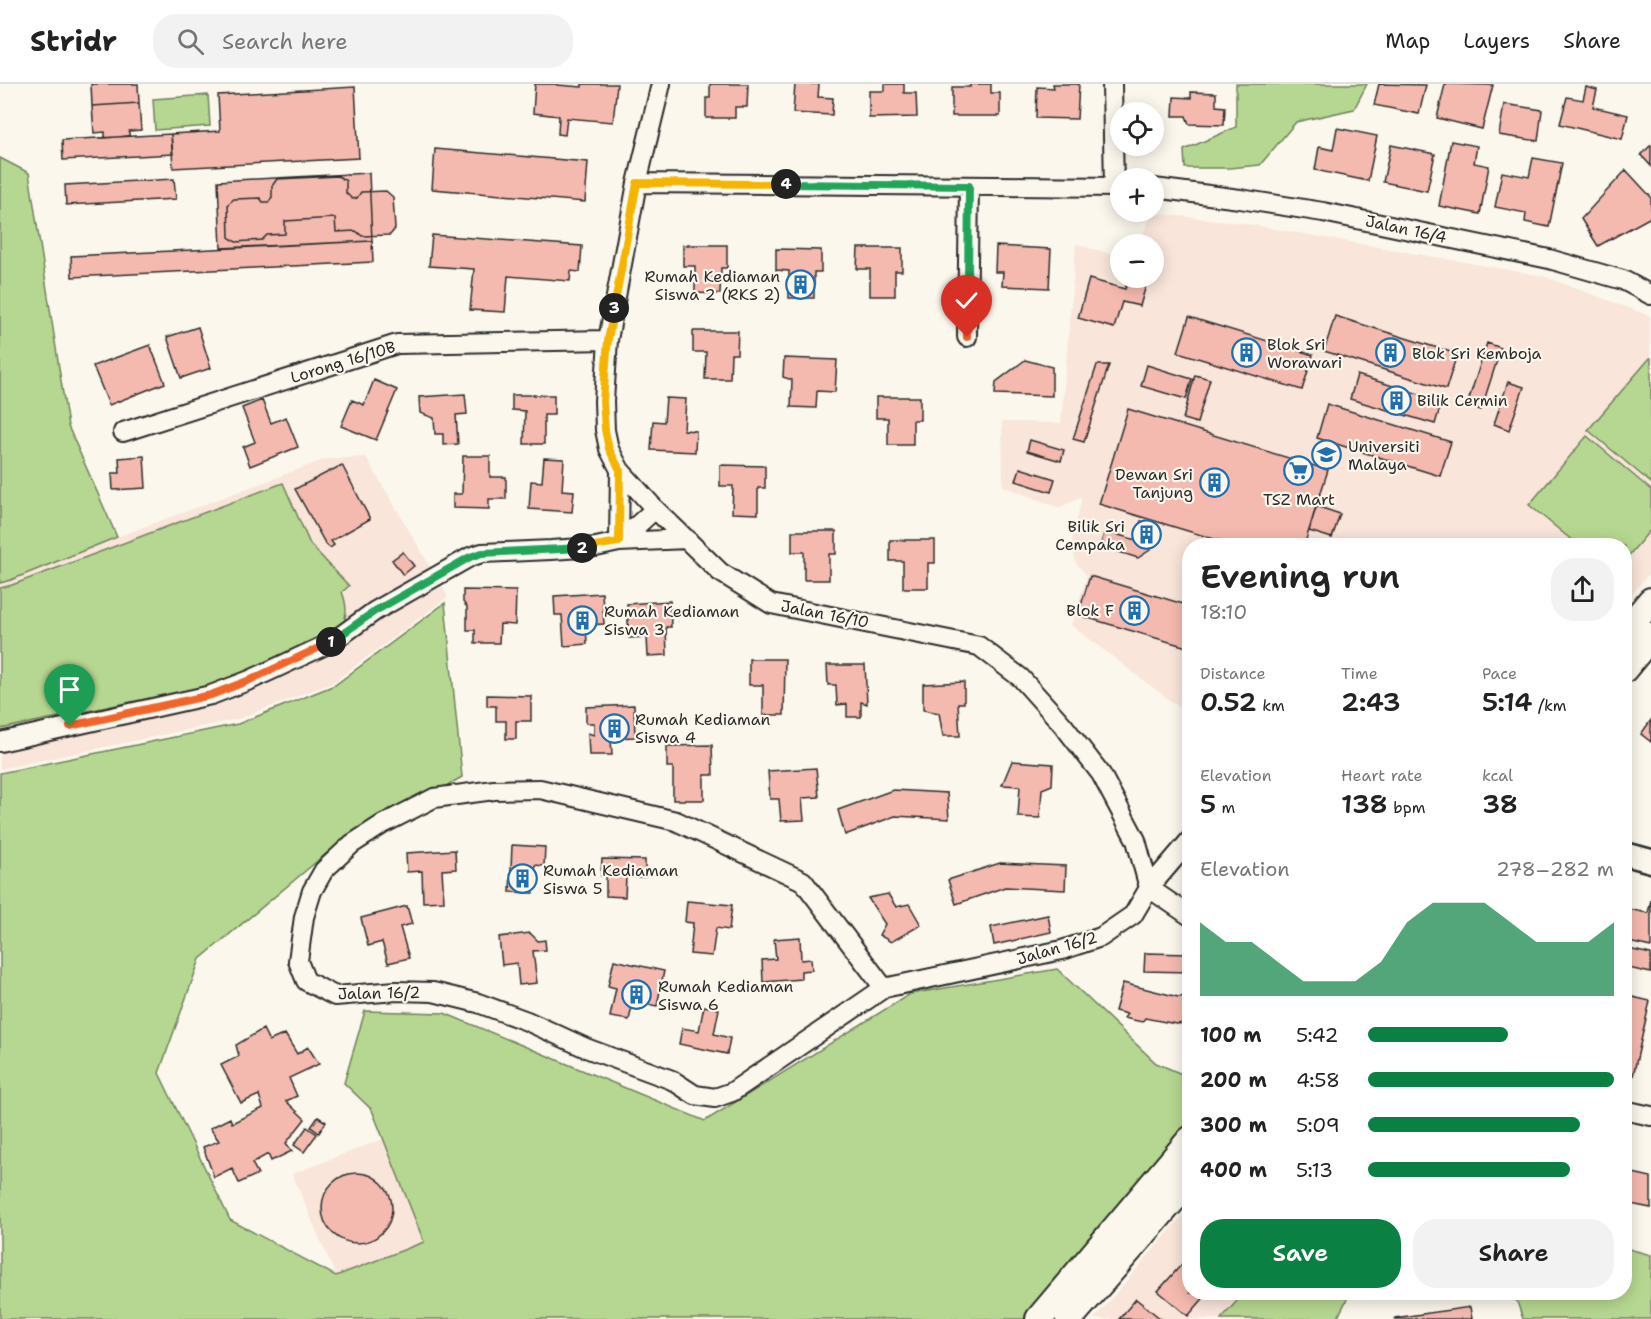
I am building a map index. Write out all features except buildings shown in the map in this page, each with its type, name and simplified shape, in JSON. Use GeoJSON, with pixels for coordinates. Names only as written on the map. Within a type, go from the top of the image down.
{"type":"FeatureCollection","features":[{"type":"Feature","properties":{"kind":"main road"},"geometry":{"type":"LineString","coordinates":[[1632,624],[1651,601]]}},
{"type":"Feature","properties":{"kind":"main road"},"geometry":{"type":"LineString","coordinates":[[1632,659],[1651,636]]}},
{"type":"Feature","properties":{"kind":"main road"},"geometry":{"type":"LineString","coordinates":[[1039,1319],[1182,1149]]}},
{"type":"Feature","properties":{"kind":"main road"},"geometry":{"type":"LineString","coordinates":[[1069,1319],[1182,1189]]}},
{"type":"Feature","properties":{"kind":"street","name":"Jalan 16/10"},"geometry":{"type":"LineString","coordinates":[[661,84],[637,183],[608,340],[603,401],[605,430],[609,449],[620,470],[655,509],[720,572],[771,604],[979,645],[1021,678],[1063,725],[1101,774],[1136,840],[1149,888]]}},
{"type":"Feature","properties":{"kind":"street"},"geometry":{"type":"LineString","coordinates":[[1112,84],[1116,168]]}},
{"type":"Feature","properties":{"kind":"street"},"geometry":{"type":"LineString","coordinates":[[637,183],[1110,187]]}},
{"type":"Feature","properties":{"kind":"street"},"geometry":{"type":"LineString","coordinates":[[967,337],[969,186]]}},
{"type":"Feature","properties":{"kind":"street","name":"Jalan 16/4"},"geometry":{"type":"LineString","coordinates":[[1164,189],[1323,212],[1549,259],[1623,280],[1651,295]]}},
{"type":"Feature","properties":{"kind":"street","name":"Lorong 16/10B"},"geometry":{"type":"LineString","coordinates":[[123,432],[397,344],[608,340]]}},
{"type":"Feature","properties":{"kind":"street"},"geometry":{"type":"LineString","coordinates":[[619,542],[620,470]]}},
{"type":"Feature","properties":{"kind":"street"},"geometry":{"type":"LineString","coordinates":[[619,542],[655,509]]}},
{"type":"Feature","properties":{"kind":"street"},"geometry":{"type":"LineString","coordinates":[[0,742],[211,695],[250,680],[332,642],[375,611],[470,557],[482,553],[585,548],[619,542],[687,539]]}},
{"type":"Feature","properties":{"kind":"street","name":"Jalan 16/2"},"geometry":{"type":"LineString","coordinates":[[884,988],[803,881],[676,821],[540,789],[494,790],[434,798],[383,824],[352,844],[324,870],[312,891],[304,918],[298,961],[306,981],[335,996],[434,992],[478,1003],[527,1021],[586,1048],[672,1080],[695,1095],[715,1098],[732,1092],[884,988],[1062,950],[1101,937],[1133,915],[1149,888],[1182,849]]}},
{"type":"Feature","properties":{"kind":"street"},"geometry":{"type":"LineString","coordinates":[[1632,856],[1651,861]]}},
{"type":"Feature","properties":{"kind":"street"},"geometry":{"type":"LineString","coordinates":[[1149,888],[1182,911]]}},
{"type":"Feature","properties":{"kind":"street"},"geometry":{"type":"LineString","coordinates":[[1632,1112],[1651,1116]]}},
{"type":"Feature","properties":{"kind":"shaded area","name":"Universiti Malaya"},"geometry":{"type":"Polygon","coordinates":[[[1164,214],[1242,223],[1543,276],[1650,316],[1651,571],[1632,594],[1632,538],[1182,538],[1182,710],[1071,625],[1087,576],[1076,563],[1072,542],[1082,496],[1059,508],[1003,486],[1002,422],[1061,423],[1076,244],[1110,254],[1110,288],[1164,288],[1164,234],[1143,234],[1149,222],[1164,222],[1164,214]]]}},
{"type":"Feature","properties":{"kind":"shaded area"},"geometry":{"type":"Polygon","coordinates":[[[366,457],[448,597],[332,683],[238,719],[0,769],[0,532],[12,580],[117,537],[326,459],[366,457]]]}},
{"type":"Feature","properties":{"kind":"shaded area"},"geometry":{"type":"Polygon","coordinates":[[[383,1139],[424,1242],[336,1276],[292,1174],[383,1139]]]}},
{"type":"Feature","properties":{"kind":"shaded area"},"geometry":{"type":"Polygon","coordinates":[[[1182,1216],[1182,1300],[1238,1300],[1221,1319],[1094,1319],[1182,1216]]]}},
{"type":"Feature","properties":{"kind":"green space"},"geometry":{"type":"Polygon","coordinates":[[[1236,84],[1367,84],[1354,109],[1296,122],[1260,165],[1185,168],[1184,150],[1236,127],[1236,84]]]}},
{"type":"Feature","properties":{"kind":"green space"},"geometry":{"type":"Polygon","coordinates":[[[208,95],[210,126],[155,130],[153,99],[208,95]]]}},
{"type":"Feature","properties":{"kind":"green space"},"geometry":{"type":"Polygon","coordinates":[[[0,158],[29,173],[68,426],[117,537],[0,583],[0,158]]]}},
{"type":"Feature","properties":{"kind":"green space"},"geometry":{"type":"Polygon","coordinates":[[[1651,358],[1651,483],[1588,430],[1651,358]]]}},
{"type":"Feature","properties":{"kind":"green space"},"geometry":{"type":"Polygon","coordinates":[[[1587,436],[1651,490],[1651,529],[1632,552],[1632,538],[1569,538],[1529,505],[1587,436]]]}},
{"type":"Feature","properties":{"kind":"green space"},"geometry":{"type":"Polygon","coordinates":[[[283,483],[310,544],[349,586],[342,592],[346,609],[343,626],[233,681],[0,729],[0,588],[283,483]]]}},
{"type":"Feature","properties":{"kind":"green space"},"geometry":{"type":"Polygon","coordinates":[[[445,603],[462,777],[328,852],[200,959],[159,1073],[230,1220],[336,1276],[424,1242],[372,1110],[344,1083],[365,1011],[444,1013],[705,1121],[910,994],[1057,969],[1156,1063],[1182,1074],[1182,1129],[1024,1319],[0,1319],[0,773],[238,724],[335,685],[445,603]]]}},
{"type":"Feature","properties":{"kind":"green space"},"geometry":{"type":"Polygon","coordinates":[[[1632,1250],[1651,1255],[1651,1319],[1523,1319],[1516,1300],[1632,1300],[1632,1250]]]}},
{"type":"Feature","properties":{"kind":"green space"},"geometry":{"type":"Polygon","coordinates":[[[1238,1300],[1346,1300],[1337,1319],[1221,1319],[1238,1300]]]}},
{"type":"Feature","properties":{"kind":"place","name":"Rumah Kediaman Siswa 2 (RKS 2)"},"geometry":{"type":"Point","coordinates":[801,285]}},
{"type":"Feature","properties":{"kind":"place","name":"Blok Sri Worawari"},"geometry":{"type":"Point","coordinates":[1246,353]}},
{"type":"Feature","properties":{"kind":"place","name":"Blok Sri Kemboja"},"geometry":{"type":"Point","coordinates":[1391,353]}},
{"type":"Feature","properties":{"kind":"place","name":"Bilik Cermin"},"geometry":{"type":"Point","coordinates":[1396,400]}},
{"type":"Feature","properties":{"kind":"place","name":"Universiti Malaya"},"geometry":{"type":"Point","coordinates":[1327,455]}},
{"type":"Feature","properties":{"kind":"place","name":"TSZ Mart"},"geometry":{"type":"Point","coordinates":[1299,471]}},
{"type":"Feature","properties":{"kind":"place","name":"Dewan Sri Tanjung"},"geometry":{"type":"Point","coordinates":[1214,483]}},
{"type":"Feature","properties":{"kind":"place","name":"Bilik Sri Cempaka"},"geometry":{"type":"Point","coordinates":[1146,535]}},
{"type":"Feature","properties":{"kind":"place","name":"Blok F"},"geometry":{"type":"Point","coordinates":[1135,610]}},
{"type":"Feature","properties":{"kind":"place","name":"Rumah Kediaman Siswa 3"},"geometry":{"type":"Point","coordinates":[583,620]}},
{"type":"Feature","properties":{"kind":"place","name":"Rumah Kediaman Siswa 4"},"geometry":{"type":"Point","coordinates":[614,728]}},
{"type":"Feature","properties":{"kind":"place","name":"Rumah Kediaman Siswa 5"},"geometry":{"type":"Point","coordinates":[522,879]}},
{"type":"Feature","properties":{"kind":"place","name":"Rumah Kediaman Siswa 6"},"geometry":{"type":"Point","coordinates":[637,995]}},
{"type":"Feature","properties":{"kind":"route"},"geometry":{"type":"LineString","coordinates":[[70,726],[211,695],[250,680],[332,642],[375,611],[470,557],[482,553],[596,547],[619,542],[620,470],[609,449],[603,401],[608,340],[637,183],[969,186],[967,337]]}}]}
